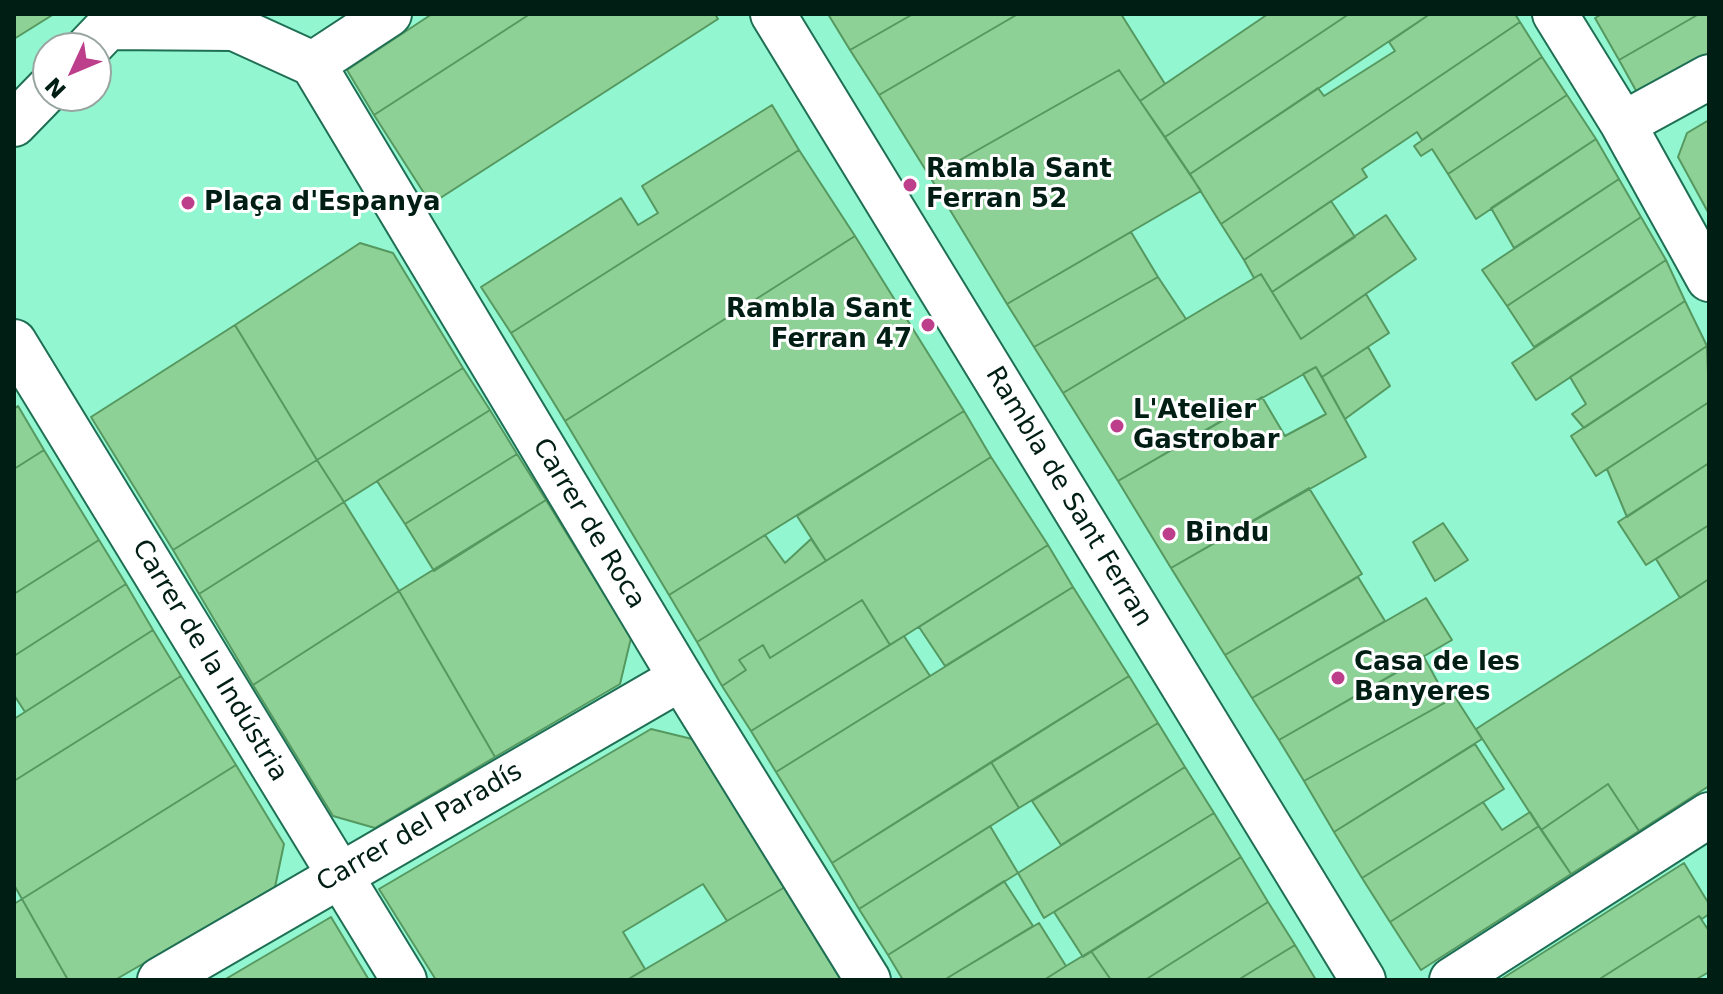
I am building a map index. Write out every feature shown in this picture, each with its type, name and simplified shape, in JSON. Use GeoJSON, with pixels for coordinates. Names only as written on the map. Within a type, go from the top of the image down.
{"type":"FeatureCollection","features":[{"type":"Feature","properties":{"kind":"street"},"geometry":{"type":"LineString","coordinates":[[99,30],[236,21],[313,64],[389,14]]}},
{"type":"Feature","properties":{"kind":"street","name":"Rambla de Sant Ferran"},"geometry":{"type":"LineString","coordinates":[[773,14],[1363,980]]}},
{"type":"Feature","properties":{"kind":"street"},"geometry":{"type":"LineString","coordinates":[[1555,14],[1623,124],[1709,279]]}},
{"type":"Feature","properties":{"kind":"street","name":"Carrer de Roca"},"geometry":{"type":"LineString","coordinates":[[313,64],[681,678],[868,980]]}},
{"type":"Feature","properties":{"kind":"street"},"geometry":{"type":"LineString","coordinates":[[1623,124],[1709,77]]}},
{"type":"Feature","properties":{"kind":"street"},"geometry":{"type":"LineString","coordinates":[[14,124],[32,105]]}},
{"type":"Feature","properties":{"kind":"street","name":"Carrer de la Indústria"},"geometry":{"type":"LineString","coordinates":[[14,342],[404,980]]}},
{"type":"Feature","properties":{"kind":"street","name":"Carrer del Paradís"},"geometry":{"type":"LineString","coordinates":[[160,980],[681,678]]}},
{"type":"Feature","properties":{"kind":"street"},"geometry":{"type":"LineString","coordinates":[[1452,980],[1709,815]]}},
{"type":"Feature","properties":{"kind":"building"},"geometry":{"type":"Polygon","coordinates":[[[14,14],[54,14],[14,39],[14,14]]]}},
{"type":"Feature","properties":{"kind":"building"},"geometry":{"type":"Polygon","coordinates":[[[432,14],[530,14],[374,115],[347,70],[432,14]]]}},
{"type":"Feature","properties":{"kind":"building"},"geometry":{"type":"Polygon","coordinates":[[[530,14],[715,14],[718,19],[431,204],[374,115],[530,14]]]}},
{"type":"Feature","properties":{"kind":"building"},"geometry":{"type":"Polygon","coordinates":[[[828,14],[913,14],[850,50],[828,14]]]}},
{"type":"Feature","properties":{"kind":"building"},"geometry":{"type":"Polygon","coordinates":[[[913,14],[1018,14],[879,95],[850,50],[913,14]]]}},
{"type":"Feature","properties":{"kind":"building"},"geometry":{"type":"Polygon","coordinates":[[[1018,14],[1121,14],[1165,84],[1140,101],[1119,70],[930,177],[879,95],[1018,14]]]}},
{"type":"Feature","properties":{"kind":"building"},"geometry":{"type":"Polygon","coordinates":[[[1268,14],[1349,14],[1165,137],[1140,101],[1268,14]]]}},
{"type":"Feature","properties":{"kind":"building"},"geometry":{"type":"Polygon","coordinates":[[[1349,14],[1430,14],[1190,174],[1165,137],[1349,14]]]}},
{"type":"Feature","properties":{"kind":"building"},"geometry":{"type":"Polygon","coordinates":[[[1430,14],[1515,14],[1520,22],[1221,224],[1190,174],[1318,88],[1324,96],[1395,51],[1389,42],[1430,14]]]}},
{"type":"Feature","properties":{"kind":"building"},"geometry":{"type":"Polygon","coordinates":[[[1602,14],[1699,14],[1619,60],[1595,18],[1602,14]]]}},
{"type":"Feature","properties":{"kind":"building"},"geometry":{"type":"Polygon","coordinates":[[[1699,14],[1709,14],[1709,67],[1644,105],[1619,60],[1699,14]]]}},
{"type":"Feature","properties":{"kind":"building"},"geometry":{"type":"Polygon","coordinates":[[[1520,22],[1542,57],[1422,140],[1417,132],[1362,169],[1367,177],[1244,260],[1221,224],[1520,22]]]}},
{"type":"Feature","properties":{"kind":"building"},"geometry":{"type":"Polygon","coordinates":[[[1542,57],[1567,95],[1448,174],[1432,149],[1421,156],[1414,146],[1542,57]]]}},
{"type":"Feature","properties":{"kind":"building"},"geometry":{"type":"Polygon","coordinates":[[[1119,70],[1201,191],[1007,304],[930,177],[1119,70]]]}},
{"type":"Feature","properties":{"kind":"building"},"geometry":{"type":"Polygon","coordinates":[[[1567,95],[1596,139],[1476,219],[1448,174],[1567,95]]]}},
{"type":"Feature","properties":{"kind":"building"},"geometry":{"type":"Polygon","coordinates":[[[772,105],[799,150],[511,333],[481,287],[621,198],[638,225],[658,213],[642,186],[772,105]]]}},
{"type":"Feature","properties":{"kind":"building"},"geometry":{"type":"Polygon","coordinates":[[[1709,120],[1709,214],[1678,157],[1687,133],[1709,120]]]}},
{"type":"Feature","properties":{"kind":"building"},"geometry":{"type":"Polygon","coordinates":[[[1596,139],[1619,179],[1514,248],[1491,208],[1596,139]]]}},
{"type":"Feature","properties":{"kind":"building"},"geometry":{"type":"Polygon","coordinates":[[[799,150],[855,236],[565,421],[511,333],[799,150]]]}},
{"type":"Feature","properties":{"kind":"building"},"geometry":{"type":"Polygon","coordinates":[[[1619,179],[1641,217],[1507,306],[1482,270],[1619,179]]]}},
{"type":"Feature","properties":{"kind":"building"},"geometry":{"type":"Polygon","coordinates":[[[1331,201],[1355,237],[1272,292],[1261,274],[1254,278],[1244,260],[1331,201]]]}},
{"type":"Feature","properties":{"kind":"building"},"geometry":{"type":"Polygon","coordinates":[[[1386,215],[1416,259],[1301,339],[1272,292],[1386,215]]]}},
{"type":"Feature","properties":{"kind":"building"},"geometry":{"type":"Polygon","coordinates":[[[1641,217],[1666,260],[1534,347],[1507,306],[1641,217]]]}},
{"type":"Feature","properties":{"kind":"building"},"geometry":{"type":"Polygon","coordinates":[[[1131,232],[1158,277],[1034,347],[1007,304],[1131,232]]]}},
{"type":"Feature","properties":{"kind":"building"},"geometry":{"type":"Polygon","coordinates":[[[855,236],[964,411],[669,595],[565,421],[855,236]]]}},
{"type":"Feature","properties":{"kind":"building"},"geometry":{"type":"Polygon","coordinates":[[[360,243],[393,253],[463,368],[317,460],[235,325],[360,243]]]}},
{"type":"Feature","properties":{"kind":"building"},"geometry":{"type":"Polygon","coordinates":[[[1666,260],[1685,301],[1536,400],[1512,363],[1666,260]]]}},
{"type":"Feature","properties":{"kind":"building"},"geometry":{"type":"Polygon","coordinates":[[[1261,274],[1301,339],[1366,294],[1389,333],[1322,377],[1316,367],[1118,481],[1063,393],[1261,274]]]}},
{"type":"Feature","properties":{"kind":"building"},"geometry":{"type":"Polygon","coordinates":[[[1158,277],[1186,319],[1063,393],[1034,347],[1158,277]]]}},
{"type":"Feature","properties":{"kind":"building"},"geometry":{"type":"Polygon","coordinates":[[[1685,301],[1707,346],[1584,428],[1572,414],[1586,404],[1570,377],[1685,301]]]}},
{"type":"Feature","properties":{"kind":"building"},"geometry":{"type":"Polygon","coordinates":[[[235,325],[317,460],[173,550],[91,417],[235,325]]]}},
{"type":"Feature","properties":{"kind":"building"},"geometry":{"type":"Polygon","coordinates":[[[1707,346],[1709,402],[1596,476],[1571,436],[1707,346]]]}},
{"type":"Feature","properties":{"kind":"building"},"geometry":{"type":"Polygon","coordinates":[[[1368,347],[1390,386],[1345,419],[1322,377],[1368,347]]]}},
{"type":"Feature","properties":{"kind":"building"},"geometry":{"type":"Polygon","coordinates":[[[1316,367],[1366,457],[1171,568],[1118,481],[1262,397],[1285,436],[1326,414],[1303,374],[1316,367]]]}},
{"type":"Feature","properties":{"kind":"building"},"geometry":{"type":"Polygon","coordinates":[[[463,368],[490,410],[344,502],[317,460],[463,368]]]}},
{"type":"Feature","properties":{"kind":"building"},"geometry":{"type":"Polygon","coordinates":[[[1709,402],[1709,463],[1627,517],[1607,469],[1709,402]]]}},
{"type":"Feature","properties":{"kind":"building"},"geometry":{"type":"Polygon","coordinates":[[[18,406],[44,450],[14,469],[14,409],[18,406]]]}},
{"type":"Feature","properties":{"kind":"building"},"geometry":{"type":"Polygon","coordinates":[[[490,410],[517,454],[405,524],[377,481],[490,410]]]}},
{"type":"Feature","properties":{"kind":"building"},"geometry":{"type":"Polygon","coordinates":[[[964,411],[991,457],[826,561],[797,516],[964,411]]]}},
{"type":"Feature","properties":{"kind":"building"},"geometry":{"type":"Polygon","coordinates":[[[44,450],[99,540],[14,594],[14,469],[44,450]]]}},
{"type":"Feature","properties":{"kind":"building"},"geometry":{"type":"Polygon","coordinates":[[[517,454],[546,500],[434,571],[405,524],[517,454]]]}},
{"type":"Feature","properties":{"kind":"building"},"geometry":{"type":"Polygon","coordinates":[[[991,457],[1048,545],[890,645],[862,600],[770,658],[763,645],[739,660],[746,670],[722,686],[697,642],[991,457]]]}},
{"type":"Feature","properties":{"kind":"building"},"geometry":{"type":"Polygon","coordinates":[[[317,460],[344,502],[199,594],[173,550],[317,460]]]}},
{"type":"Feature","properties":{"kind":"building"},"geometry":{"type":"Polygon","coordinates":[[[1709,463],[1709,525],[1646,565],[1618,522],[1709,463]]]}},
{"type":"Feature","properties":{"kind":"building"},"geometry":{"type":"Polygon","coordinates":[[[1309,488],[1362,574],[1225,655],[1171,568],[1309,488]]]}},
{"type":"Feature","properties":{"kind":"building"},"geometry":{"type":"Polygon","coordinates":[[[546,500],[631,638],[620,684],[495,757],[399,591],[546,500]]]}},
{"type":"Feature","properties":{"kind":"building"},"geometry":{"type":"Polygon","coordinates":[[[344,502],[399,591],[253,685],[199,594],[344,502]]]}},
{"type":"Feature","properties":{"kind":"building"},"geometry":{"type":"Polygon","coordinates":[[[1443,523],[1468,560],[1435,581],[1413,542],[1443,523]]]}},
{"type":"Feature","properties":{"kind":"building"},"geometry":{"type":"Polygon","coordinates":[[[1709,525],[1709,579],[1680,598],[1656,559],[1709,525]]]}},
{"type":"Feature","properties":{"kind":"building"},"geometry":{"type":"Polygon","coordinates":[[[765,535],[785,563],[811,539],[826,561],[697,642],[669,595],[765,535]]]}},
{"type":"Feature","properties":{"kind":"building"},"geometry":{"type":"Polygon","coordinates":[[[99,540],[126,584],[14,656],[14,594],[99,540]]]}},
{"type":"Feature","properties":{"kind":"building"},"geometry":{"type":"Polygon","coordinates":[[[1048,545],[1073,587],[945,666],[919,627],[1048,545]]]}},
{"type":"Feature","properties":{"kind":"building"},"geometry":{"type":"Polygon","coordinates":[[[1358,577],[1385,621],[1252,698],[1225,655],[1358,577]]]}},
{"type":"Feature","properties":{"kind":"building"},"geometry":{"type":"Polygon","coordinates":[[[1709,579],[1709,786],[1639,831],[1608,784],[1541,830],[1476,729],[1709,579]]]}},
{"type":"Feature","properties":{"kind":"building"},"geometry":{"type":"Polygon","coordinates":[[[126,584],[153,630],[25,712],[14,695],[14,656],[126,584]]]}},
{"type":"Feature","properties":{"kind":"building"},"geometry":{"type":"Polygon","coordinates":[[[1073,587],[1129,676],[832,863],[776,772],[1073,587]]]}},
{"type":"Feature","properties":{"kind":"building"},"geometry":{"type":"Polygon","coordinates":[[[399,591],[495,757],[375,828],[333,816],[253,685],[399,591]]]}},
{"type":"Feature","properties":{"kind":"building","name":"Casa de les Banyeres"},"geometry":{"type":"Polygon","coordinates":[[[1426,598],[1452,640],[1279,740],[1252,698],[1426,598]]]}},
{"type":"Feature","properties":{"kind":"building"},"geometry":{"type":"Polygon","coordinates":[[[862,600],[890,645],[751,731],[722,686],[746,670],[739,660],[763,645],[770,658],[862,600]]]}},
{"type":"Feature","properties":{"kind":"building"},"geometry":{"type":"Polygon","coordinates":[[[153,630],[181,676],[14,781],[14,719],[153,630]]]}},
{"type":"Feature","properties":{"kind":"building"},"geometry":{"type":"Polygon","coordinates":[[[904,636],[930,676],[776,772],[751,731],[904,636]]]}},
{"type":"Feature","properties":{"kind":"building"},"geometry":{"type":"Polygon","coordinates":[[[1424,657],[1448,701],[1304,781],[1279,740],[1424,657]]]}},
{"type":"Feature","properties":{"kind":"building"},"geometry":{"type":"Polygon","coordinates":[[[181,676],[236,765],[22,899],[14,885],[14,781],[181,676]]]}},
{"type":"Feature","properties":{"kind":"building"},"geometry":{"type":"Polygon","coordinates":[[[1129,676],[1158,723],[1019,808],[991,762],[1129,676]]]}},
{"type":"Feature","properties":{"kind":"building"},"geometry":{"type":"Polygon","coordinates":[[[1455,697],[1482,739],[1334,832],[1304,781],[1455,697]]]}},
{"type":"Feature","properties":{"kind":"building"},"geometry":{"type":"Polygon","coordinates":[[[1158,723],[1185,767],[1061,845],[1032,801],[1158,723]]]}},
{"type":"Feature","properties":{"kind":"building"},"geometry":{"type":"Polygon","coordinates":[[[651,729],[692,739],[785,887],[727,921],[703,884],[623,932],[645,969],[627,980],[436,980],[379,889],[651,729]]]}},
{"type":"Feature","properties":{"kind":"building"},"geometry":{"type":"Polygon","coordinates":[[[1475,744],[1504,789],[1362,878],[1334,832],[1475,744]]]}},
{"type":"Feature","properties":{"kind":"building"},"geometry":{"type":"Polygon","coordinates":[[[991,762],[1019,808],[859,909],[832,863],[991,762]]]}},
{"type":"Feature","properties":{"kind":"building"},"geometry":{"type":"Polygon","coordinates":[[[236,765],[284,844],[275,887],[115,980],[68,980],[22,899],[236,765]]]}},
{"type":"Feature","properties":{"kind":"building"},"geometry":{"type":"Polygon","coordinates":[[[1185,767],[1214,813],[1044,918],[1018,873],[1185,767]]]}},
{"type":"Feature","properties":{"kind":"building"},"geometry":{"type":"Polygon","coordinates":[[[1608,784],[1639,831],[1571,874],[1541,830],[1608,784]]]}},
{"type":"Feature","properties":{"kind":"building"},"geometry":{"type":"Polygon","coordinates":[[[1483,802],[1502,830],[1530,812],[1539,826],[1390,922],[1362,878],[1483,802]]]}},
{"type":"Feature","properties":{"kind":"building"},"geometry":{"type":"Polygon","coordinates":[[[1214,813],[1241,857],[1083,957],[1054,912],[1214,813]]]}},
{"type":"Feature","properties":{"kind":"building"},"geometry":{"type":"Polygon","coordinates":[[[990,826],[1018,873],[888,955],[859,909],[990,826]]]}},
{"type":"Feature","properties":{"kind":"building"},"geometry":{"type":"Polygon","coordinates":[[[1539,826],[1571,874],[1421,970],[1390,922],[1539,826]]]}},
{"type":"Feature","properties":{"kind":"building"},"geometry":{"type":"Polygon","coordinates":[[[1241,857],[1268,902],[1145,980],[1111,980],[1091,951],[1241,857]]]}},
{"type":"Feature","properties":{"kind":"building"},"geometry":{"type":"Polygon","coordinates":[[[1684,863],[1709,904],[1709,914],[1702,919],[1699,916],[1598,980],[1500,980],[1684,863]]]}},
{"type":"Feature","properties":{"kind":"building"},"geometry":{"type":"Polygon","coordinates":[[[1004,881],[1033,926],[944,980],[903,980],[888,955],[1004,881]]]}},
{"type":"Feature","properties":{"kind":"building"},"geometry":{"type":"Polygon","coordinates":[[[785,887],[841,980],[627,980],[727,921],[785,887]]]}},
{"type":"Feature","properties":{"kind":"building"},"geometry":{"type":"Polygon","coordinates":[[[22,899],[68,980],[14,980],[14,904],[22,899]]]}},
{"type":"Feature","properties":{"kind":"building"},"geometry":{"type":"Polygon","coordinates":[[[1268,902],[1295,945],[1238,980],[1145,980],[1268,902]]]}},
{"type":"Feature","properties":{"kind":"building"},"geometry":{"type":"Polygon","coordinates":[[[1699,916],[1709,931],[1709,972],[1695,980],[1598,980],[1699,916]]]}},
{"type":"Feature","properties":{"kind":"building"},"geometry":{"type":"Polygon","coordinates":[[[331,917],[369,980],[224,980],[331,917]]]}},
{"type":"Feature","properties":{"kind":"building"},"geometry":{"type":"Polygon","coordinates":[[[1039,923],[1066,966],[1044,980],[944,980],[1039,923]]]}},
{"type":"Feature","properties":{"kind":"building"},"geometry":{"type":"Polygon","coordinates":[[[1295,945],[1316,980],[1238,980],[1295,945]]]}},
{"type":"Feature","properties":{"kind":"building"},"geometry":{"type":"Polygon","coordinates":[[[1091,951],[1111,980],[1044,980],[1066,966],[1091,951]]]}},
{"type":"Feature","properties":{"kind":"place","name":"Rambla Sant Ferran 52"},"geometry":{"type":"Point","coordinates":[910,185]}},
{"type":"Feature","properties":{"kind":"place","name":"Plaça d'Espanya"},"geometry":{"type":"Point","coordinates":[188,203]}},
{"type":"Feature","properties":{"kind":"place","name":"Rambla Sant Ferran 47"},"geometry":{"type":"Point","coordinates":[928,325]}},
{"type":"Feature","properties":{"kind":"place","name":"L'Atelier Gastrobar"},"geometry":{"type":"Point","coordinates":[1117,426]}},
{"type":"Feature","properties":{"kind":"place","name":"Bindu"},"geometry":{"type":"Point","coordinates":[1169,534]}},
{"type":"Feature","properties":{"kind":"place","name":"Casa de les Banyeres"},"geometry":{"type":"Point","coordinates":[1338,678]}}]}
